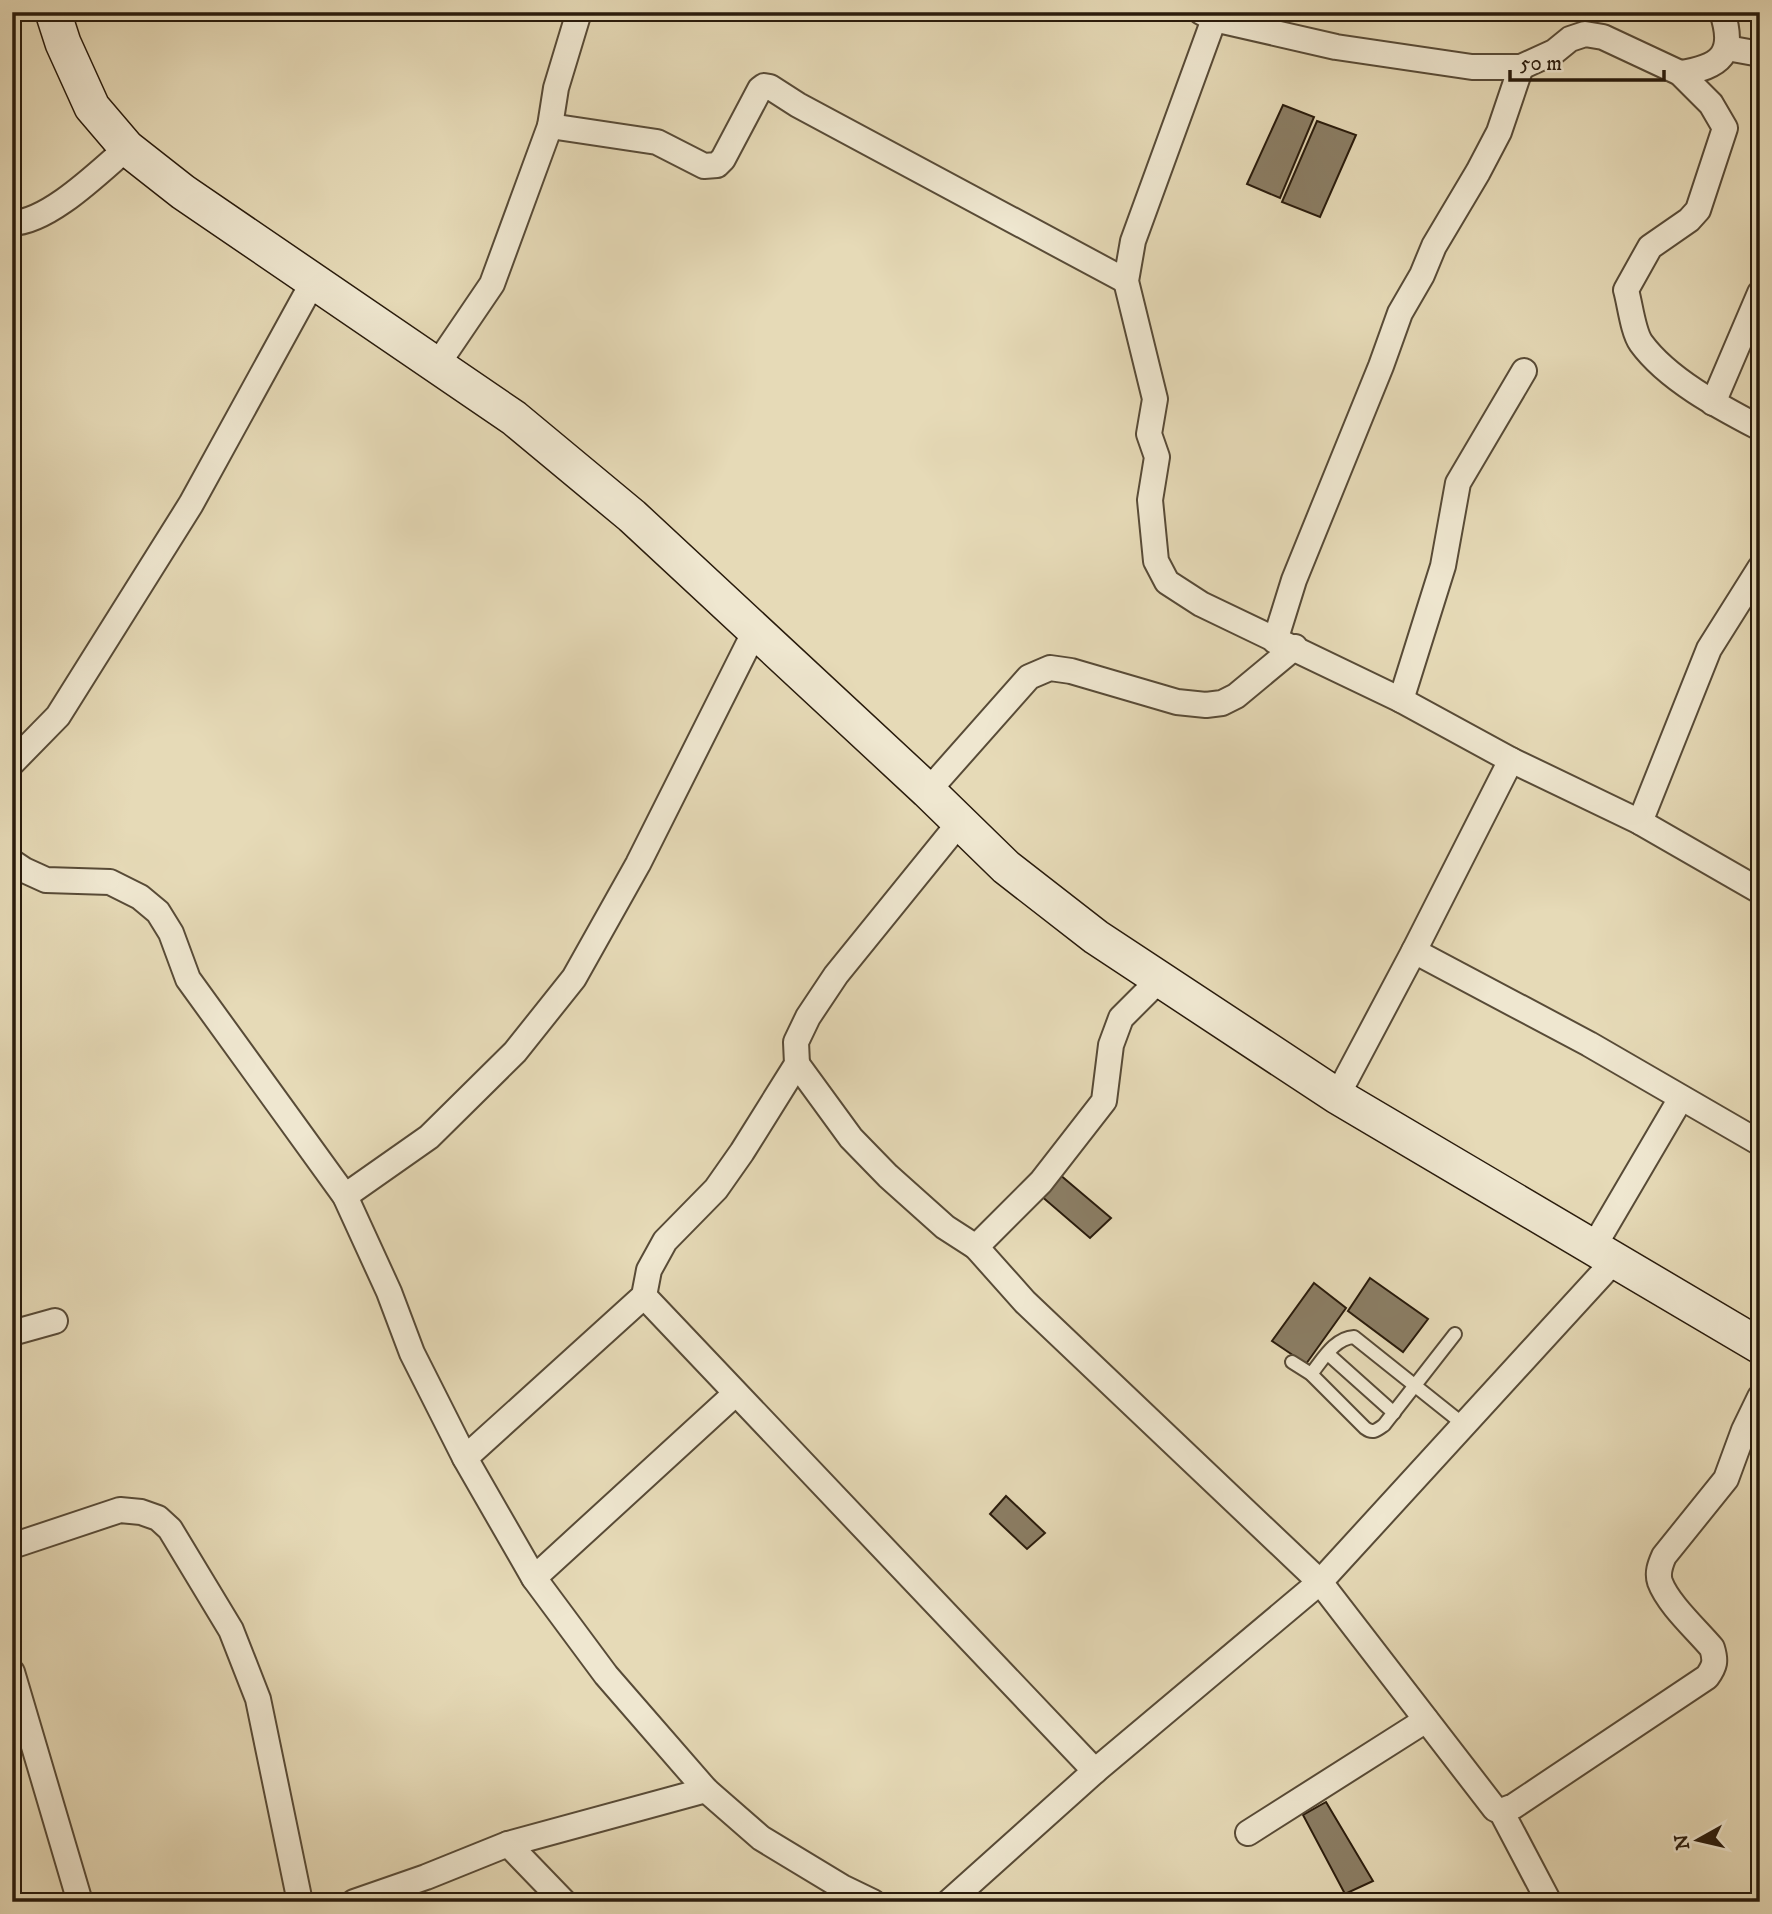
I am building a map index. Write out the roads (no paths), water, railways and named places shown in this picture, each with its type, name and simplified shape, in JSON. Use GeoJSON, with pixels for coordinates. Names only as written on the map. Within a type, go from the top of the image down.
{"type":"FeatureCollection","features":[{"type":"Feature","properties":{"kind":"street"},"geometry":{"type":"LineString","coordinates":[[53,12],[63,43],[92,107],[127,148],[183,192],[514,418],[632,516],[929,791],[1006,867],[1096,937],[1337,1096],[1760,1346]]}},
{"type":"Feature","properties":{"kind":"street"},"geometry":{"type":"LineString","coordinates":[[437,365],[492,284],[550,127],[556,88],[579,12]]}},
{"type":"Feature","properties":{"kind":"street"},"geometry":{"type":"LineString","coordinates":[[1680,73],[1714,65],[1727,48],[1729,32],[1722,12]]}},
{"type":"Feature","properties":{"kind":"street"},"geometry":{"type":"LineString","coordinates":[[1760,428],[1713,404],[1673,376],[1639,341],[1626,290],[1650,247],[1689,220],[1698,210],[1725,128],[1711,104],[1680,73],[1603,37],[1585,34],[1570,39],[1553,52],[1521,67],[1472,67],[1336,47],[1207,15],[1133,241],[1126,281],[1155,400],[1149,435],[1157,457],[1150,500],[1156,561],[1167,582],[1202,604],[1401,699],[1511,760],[1640,822],[1760,891]]}},
{"type":"Feature","properties":{"kind":"street"},"geometry":{"type":"LineString","coordinates":[[1727,48],[1760,54]]}},
{"type":"Feature","properties":{"kind":"street"},"geometry":{"type":"LineString","coordinates":[[929,791],[1029,677],[1050,668],[1071,671],[1177,702],[1206,705],[1222,703],[1236,696],[1285,644],[1294,580],[1400,313],[1422,275],[1434,246],[1499,132],[1521,67]]}},
{"type":"Feature","properties":{"kind":"street"},"geometry":{"type":"LineString","coordinates":[[550,127],[657,142],[704,166],[717,165],[723,159],[760,89],[764,86],[770,87],[798,105],[1126,281]]}},
{"type":"Feature","properties":{"kind":"street"},"geometry":{"type":"LineString","coordinates":[[12,223],[21,223],[66,201],[127,148]]}},
{"type":"Feature","properties":{"kind":"street"},"geometry":{"type":"LineString","coordinates":[[12,763],[58,716],[88,669],[191,504],[313,282]]}},
{"type":"Feature","properties":{"kind":"street"},"geometry":{"type":"LineString","coordinates":[[1713,404],[1760,293]]}},
{"type":"Feature","properties":{"kind":"street"},"geometry":{"type":"LineString","coordinates":[[1401,699],[1443,566],[1458,483],[1524,371]]}},
{"type":"Feature","properties":{"kind":"street"},"geometry":{"type":"LineString","coordinates":[[1640,822],[1709,649],[1760,568]]}},
{"type":"Feature","properties":{"kind":"street"},"geometry":{"type":"LineString","coordinates":[[345,1196],[429,1137],[515,1052],[574,978],[638,864],[755,631]]}},
{"type":"Feature","properties":{"kind":"street"},"geometry":{"type":"LineString","coordinates":[[1337,1096],[1511,760]]}},
{"type":"Feature","properties":{"kind":"street"},"geometry":{"type":"LineString","coordinates":[[960,822],[836,975],[808,1017],[796,1042],[797,1064],[851,1138],[919,1205],[945,1227],[976,1247],[1025,1302],[1320,1582],[1495,1809],[1501,1811],[1514,1806],[1707,1677],[1714,1668],[1716,1658],[1712,1648],[1669,1597],[1660,1582],[1658,1568],[1664,1556],[1726,1479],[1744,1430],[1760,1398]]}},
{"type":"Feature","properties":{"kind":"street"},"geometry":{"type":"LineString","coordinates":[[12,862],[46,880],[110,882],[140,897],[158,912],[171,933],[188,979],[345,1196],[389,1292],[412,1353],[465,1458],[534,1578],[606,1675],[706,1790],[761,1838],[842,1887],[873,1902]]}},
{"type":"Feature","properties":{"kind":"street"},"geometry":{"type":"LineString","coordinates":[[1414,951],[1589,1044],[1760,1143]]}},
{"type":"Feature","properties":{"kind":"street"},"geometry":{"type":"LineString","coordinates":[[976,1247],[1041,1182],[1104,1101],[1111,1045],[1121,1018],[1161,978]]}},
{"type":"Feature","properties":{"kind":"street"},"geometry":{"type":"LineString","coordinates":[[465,1458],[644,1296],[649,1270],[664,1241],[716,1189],[743,1153],[797,1064]]}},
{"type":"Feature","properties":{"kind":"street"},"geometry":{"type":"LineString","coordinates":[[949,1902],[1096,1771],[1320,1582],[1462,1424],[1603,1254],[1681,1098]]}},
{"type":"Feature","properties":{"kind":"street"},"geometry":{"type":"LineString","coordinates":[[644,1296],[1096,1771]]}},
{"type":"Feature","properties":{"kind":"street"},"geometry":{"type":"LineString","coordinates":[[12,1334],[55,1321]]}},
{"type":"Feature","properties":{"kind":"street"},"geometry":{"type":"LineString","coordinates":[[534,1578],[735,1394]]}},
{"type":"Feature","properties":{"kind":"street"},"geometry":{"type":"LineString","coordinates":[[12,1546],[120,1510],[158,1518],[170,1529],[231,1630],[258,1699],[300,1902]]}},
{"type":"Feature","properties":{"kind":"street"},"geometry":{"type":"LineString","coordinates":[[12,1672],[80,1902]]}},
{"type":"Feature","properties":{"kind":"street"},"geometry":{"type":"LineString","coordinates":[[1248,1833],[1426,1720]]}},
{"type":"Feature","properties":{"kind":"street"},"geometry":{"type":"LineString","coordinates":[[354,1902],[508,1844],[706,1790]]}},
{"type":"Feature","properties":{"kind":"street"},"geometry":{"type":"LineString","coordinates":[[1501,1811],[1549,1902]]}},
{"type":"Feature","properties":{"kind":"street"},"geometry":{"type":"LineString","coordinates":[[508,1844],[564,1902]]}},
{"type":"Feature","properties":{"kind":"lane"},"geometry":{"type":"LineString","coordinates":[[1292,1362],[1311,1374],[1369,1431],[1376,1431],[1416,1386],[1455,1334]]}},
{"type":"Feature","properties":{"kind":"lane"},"geometry":{"type":"LineString","coordinates":[[1311,1374],[1341,1339],[1354,1337],[1462,1424]]}},
{"type":"Feature","properties":{"kind":"lane"},"geometry":{"type":"LineString","coordinates":[[1328,1354],[1394,1413]]}}]}
